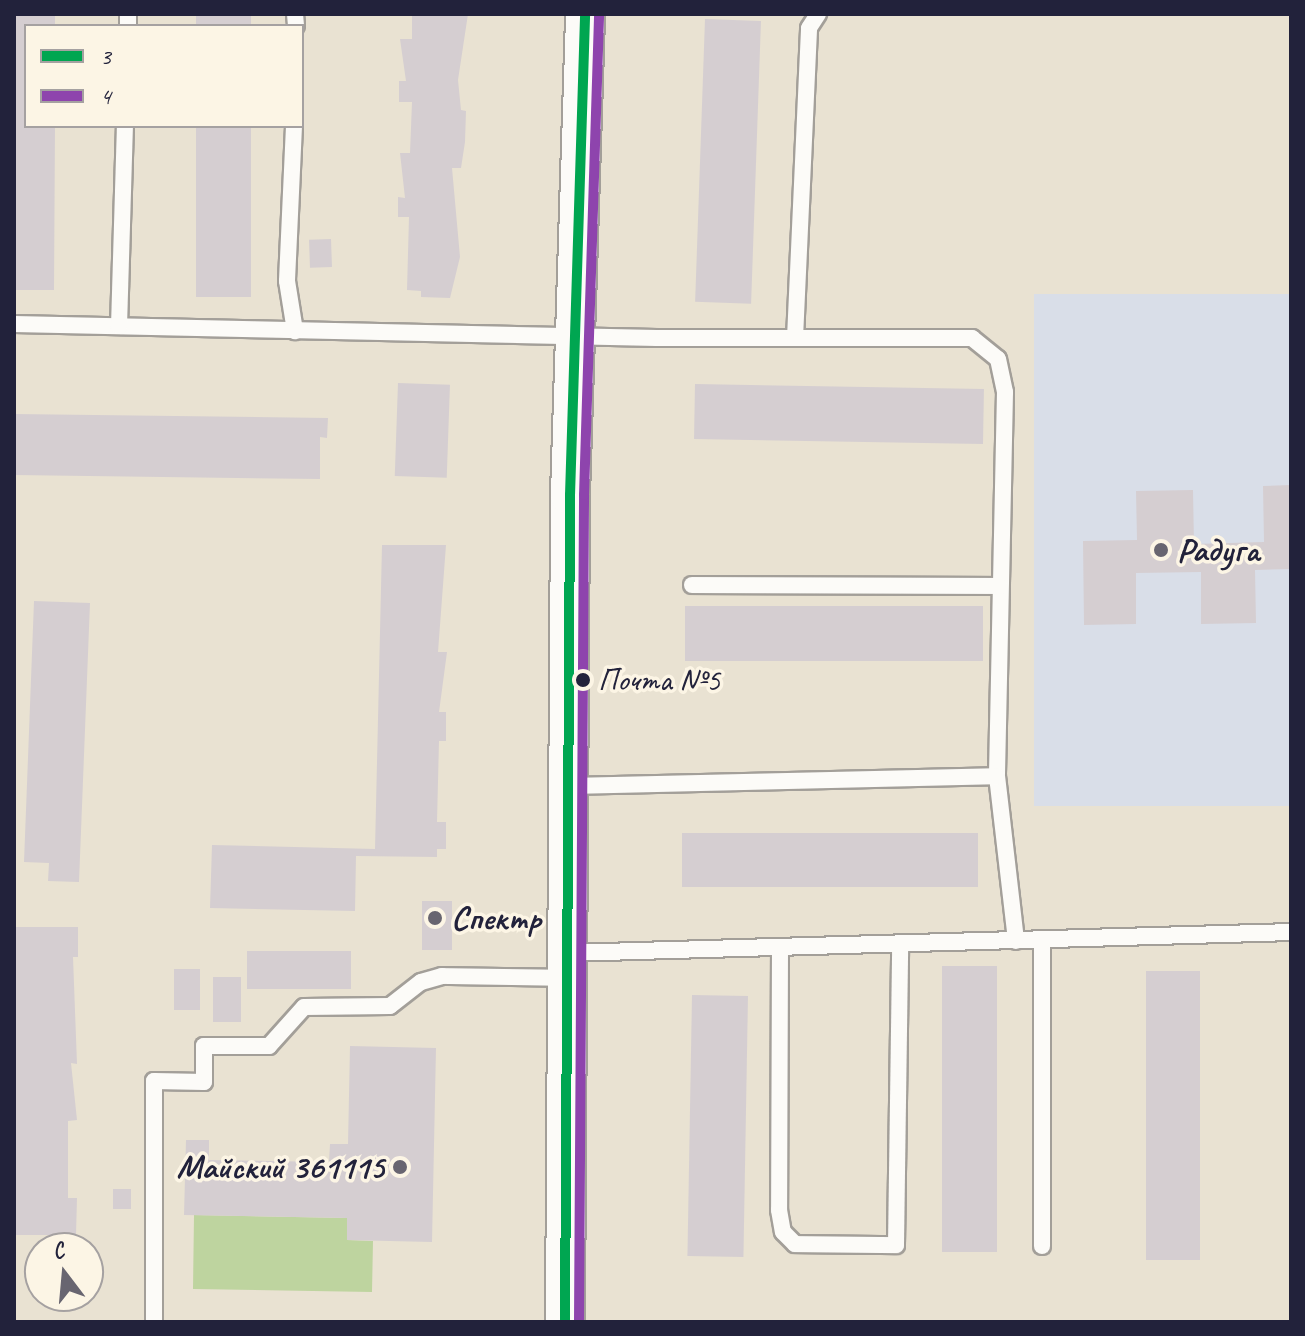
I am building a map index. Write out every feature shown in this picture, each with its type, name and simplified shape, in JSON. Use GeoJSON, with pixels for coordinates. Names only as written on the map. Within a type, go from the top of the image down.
{"type":"FeatureCollection","features":[{"type":"Feature","properties":{"kind":"street"},"geometry":{"type":"LineString","coordinates":[[565,1322],[567,786],[585,14]]}},
{"type":"Feature","properties":{"kind":"lane"},"geometry":{"type":"LineString","coordinates":[[795,338],[809,28],[818,14]]}},
{"type":"Feature","properties":{"kind":"lane"},"geometry":{"type":"LineString","coordinates":[[119,326],[125,128]]}},
{"type":"Feature","properties":{"kind":"lane"},"geometry":{"type":"LineString","coordinates":[[294,128],[287,281],[295,331]]}},
{"type":"Feature","properties":{"kind":"lane"},"geometry":{"type":"LineString","coordinates":[[14,324],[295,331],[972,338],[998,359],[1005,392],[997,776],[1016,941]]}},
{"type":"Feature","properties":{"kind":"lane"},"geometry":{"type":"LineString","coordinates":[[692,585],[999,586]]}},
{"type":"Feature","properties":{"kind":"lane"},"geometry":{"type":"LineString","coordinates":[[567,786],[997,776]]}},
{"type":"Feature","properties":{"kind":"lane"},"geometry":{"type":"LineString","coordinates":[[154,1322],[154,1081],[204,1082],[204,1046],[269,1046],[304,1007],[390,1006],[421,982],[442,976],[780,948],[1291,932]]}},
{"type":"Feature","properties":{"kind":"lane"},"geometry":{"type":"LineString","coordinates":[[1042,940],[1042,1246]]}},
{"type":"Feature","properties":{"kind":"lane"},"geometry":{"type":"LineString","coordinates":[[780,948],[779,1210],[783,1232],[795,1244],[896,1245],[900,944]]}},
{"type":"Feature","properties":{"kind":"shaded area","name":"Радуга"},"geometry":{"type":"Polygon","coordinates":[[[1034,294],[1291,294],[1291,806],[1034,806],[1034,294]]]}},
{"type":"Feature","properties":{"kind":"green space"},"geometry":{"type":"Polygon","coordinates":[[[194,1215],[347,1218],[347,1240],[373,1241],[372,1292],[193,1289],[194,1215]]]}},
{"type":"Feature","properties":{"kind":"building"},"geometry":{"type":"Polygon","coordinates":[[[14,14],[55,14],[55,24],[24,24],[24,128],[55,128],[54,290],[14,290],[14,14]]]}},
{"type":"Feature","properties":{"kind":"building"},"geometry":{"type":"Polygon","coordinates":[[[196,14],[251,14],[251,24],[196,24],[196,14]]]}},
{"type":"Feature","properties":{"kind":"building"},"geometry":{"type":"Polygon","coordinates":[[[412,14],[468,14],[458,80],[461,110],[466,111],[465,142],[461,168],[452,168],[460,257],[450,298],[421,297],[421,291],[407,290],[409,217],[398,217],[398,197],[405,198],[400,153],[410,153],[412,102],[399,102],[399,81],[406,81],[400,39],[412,39],[412,14]]]}},
{"type":"Feature","properties":{"kind":"building"},"geometry":{"type":"Polygon","coordinates":[[[705,19],[761,21],[751,304],[695,302],[705,19]]]}},
{"type":"Feature","properties":{"kind":"building"},"geometry":{"type":"Polygon","coordinates":[[[196,128],[251,128],[251,297],[196,297],[196,128]]]}},
{"type":"Feature","properties":{"kind":"building"},"geometry":{"type":"Polygon","coordinates":[[[331,239],[332,267],[310,268],[309,240],[331,239]]]}},
{"type":"Feature","properties":{"kind":"building"},"geometry":{"type":"Polygon","coordinates":[[[398,383],[450,385],[447,478],[395,476],[398,383]]]}},
{"type":"Feature","properties":{"kind":"building"},"geometry":{"type":"Polygon","coordinates":[[[695,384],[984,389],[983,444],[694,439],[695,384]]]}},
{"type":"Feature","properties":{"kind":"building"},"geometry":{"type":"Polygon","coordinates":[[[14,414],[328,418],[327,438],[320,437],[320,479],[14,475],[14,414]]]}},
{"type":"Feature","properties":{"kind":"building"},"geometry":{"type":"Polygon","coordinates":[[[1291,485],[1291,569],[1255,570],[1256,623],[1201,624],[1201,572],[1136,573],[1136,624],[1084,625],[1083,541],[1137,540],[1136,491],[1193,490],[1194,544],[1264,542],[1263,486],[1291,485]]]}},
{"type":"Feature","properties":{"kind":"building"},"geometry":{"type":"Polygon","coordinates":[[[382,545],[446,545],[438,652],[447,652],[439,712],[446,712],[446,741],[439,741],[437,822],[446,822],[446,849],[437,849],[437,857],[356,856],[355,911],[210,908],[212,845],[375,849],[382,545]]]}},
{"type":"Feature","properties":{"kind":"building"},"geometry":{"type":"Polygon","coordinates":[[[34,601],[90,603],[79,882],[48,881],[49,863],[24,862],[34,601]]]}},
{"type":"Feature","properties":{"kind":"building"},"geometry":{"type":"Polygon","coordinates":[[[685,606],[983,606],[983,661],[685,661],[685,606]]]}},
{"type":"Feature","properties":{"kind":"building"},"geometry":{"type":"Polygon","coordinates":[[[682,833],[978,833],[978,887],[682,887],[682,833]]]}},
{"type":"Feature","properties":{"kind":"building"},"geometry":{"type":"Polygon","coordinates":[[[422,901],[452,901],[452,950],[422,950],[422,901]]]}},
{"type":"Feature","properties":{"kind":"building"},"geometry":{"type":"Polygon","coordinates":[[[14,927],[78,927],[78,957],[73,957],[77,1064],[71,1063],[77,1120],[68,1121],[68,1198],[77,1198],[76,1232],[24,1232],[24,1235],[14,1235],[14,927]]]}},
{"type":"Feature","properties":{"kind":"building"},"geometry":{"type":"Polygon","coordinates":[[[247,951],[351,951],[351,989],[247,989],[247,951]]]}},
{"type":"Feature","properties":{"kind":"building"},"geometry":{"type":"Polygon","coordinates":[[[942,966],[997,966],[997,1252],[942,1252],[942,966]]]}},
{"type":"Feature","properties":{"kind":"building"},"geometry":{"type":"Polygon","coordinates":[[[174,969],[200,969],[200,1010],[174,1010],[174,969]]]}},
{"type":"Feature","properties":{"kind":"building"},"geometry":{"type":"Polygon","coordinates":[[[1146,971],[1200,971],[1200,1260],[1146,1260],[1146,971]]]}},
{"type":"Feature","properties":{"kind":"building"},"geometry":{"type":"Polygon","coordinates":[[[213,977],[241,977],[241,1022],[213,1022],[213,977]]]}},
{"type":"Feature","properties":{"kind":"building"},"geometry":{"type":"Polygon","coordinates":[[[692,995],[748,996],[743,1257],[687,1256],[692,995]]]}},
{"type":"Feature","properties":{"kind":"building"},"geometry":{"type":"Polygon","coordinates":[[[350,1046],[436,1048],[432,1242],[347,1240],[347,1218],[184,1215],[186,1140],[209,1140],[209,1160],[329,1162],[330,1144],[348,1144],[350,1046]]]}},
{"type":"Feature","properties":{"kind":"building"},"geometry":{"type":"Polygon","coordinates":[[[113,1189],[131,1189],[131,1209],[113,1209],[113,1189]]]}},
{"type":"Feature","properties":{"kind":"transit line","name":"3"},"geometry":{"type":"LineString","coordinates":[[565,1322],[570,495],[585,14]]}},
{"type":"Feature","properties":{"kind":"transit line","name":"4"},"geometry":{"type":"LineString","coordinates":[[579,1322],[584,495],[599,14]]}},
{"type":"Feature","properties":{"kind":"place","name":"Радуга"},"geometry":{"type":"Point","coordinates":[1161,550]}},
{"type":"Feature","properties":{"kind":"place","name":"Почта №5"},"geometry":{"type":"Point","coordinates":[583,680]}},
{"type":"Feature","properties":{"kind":"place","name":"Спектр"},"geometry":{"type":"Point","coordinates":[435,918]}},
{"type":"Feature","properties":{"kind":"place","name":"Майский 361115"},"geometry":{"type":"Point","coordinates":[400,1167]}}]}
